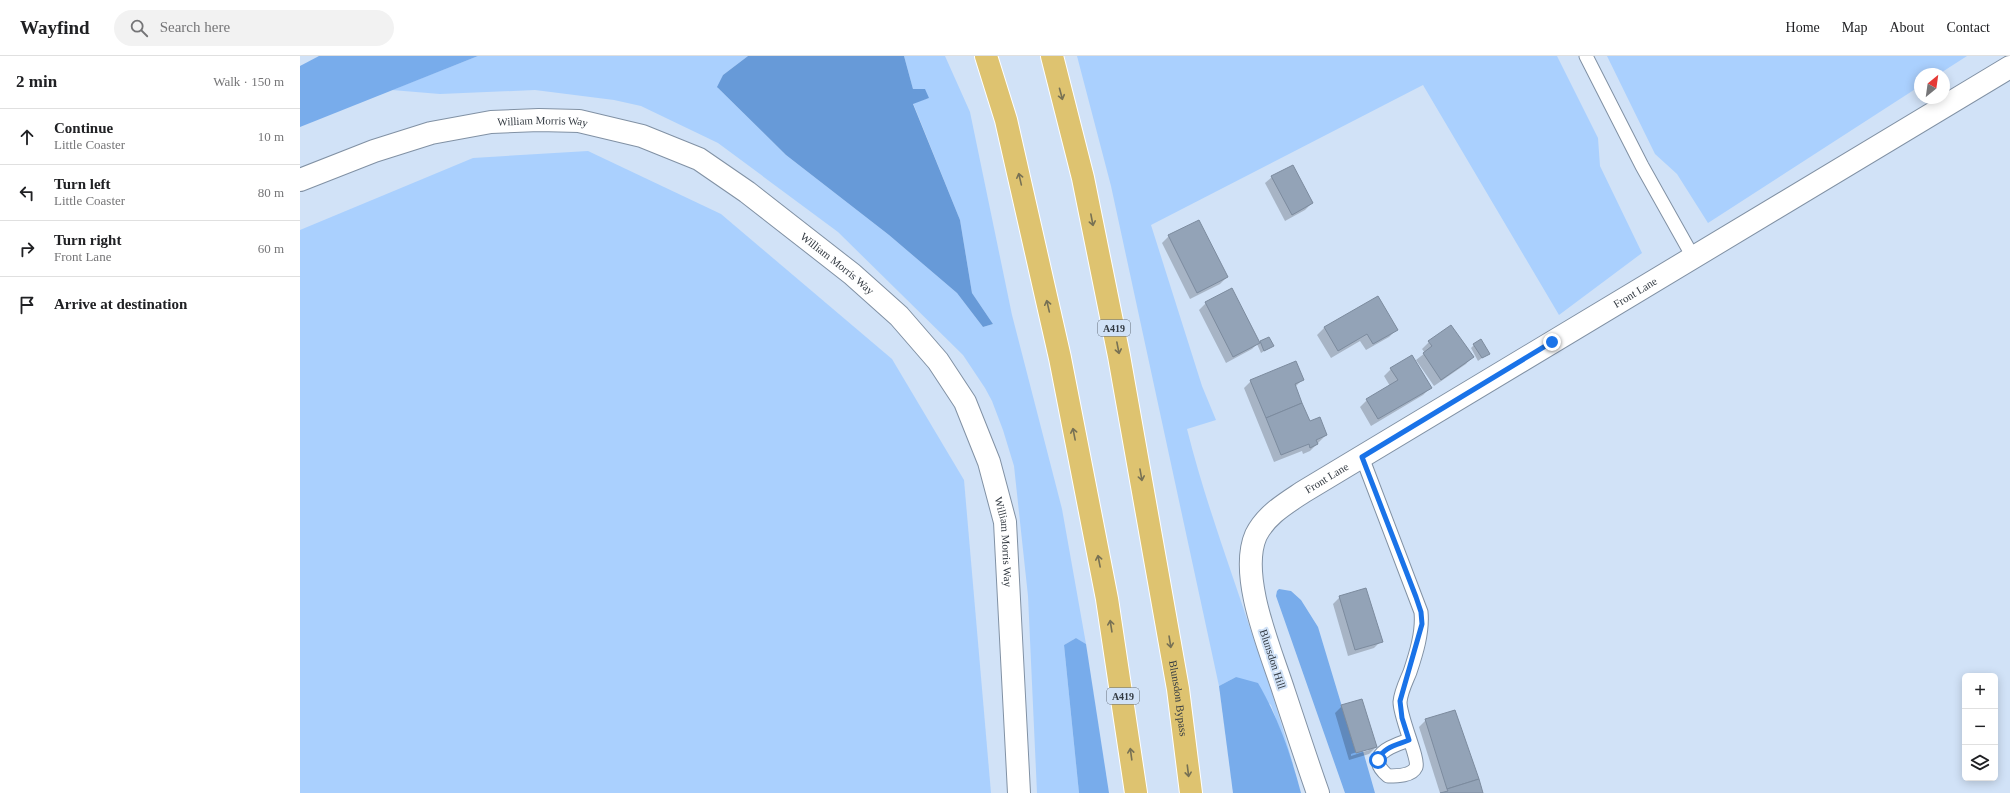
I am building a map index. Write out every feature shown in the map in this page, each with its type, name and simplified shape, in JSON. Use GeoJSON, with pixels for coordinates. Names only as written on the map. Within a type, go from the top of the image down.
{"type":"FeatureCollection","features":[{"type":"Feature","properties":{"kind":"highway","name":"A419"},"geometry":{"type":"LineString","coordinates":[[986,56],[1006,120],[1060,358],[1107,600],[1136,793]]}},
{"type":"Feature","properties":{"kind":"highway","name":"Blunsdon Bypass"},"geometry":{"type":"LineString","coordinates":[[1052,56],[1083,178],[1119,356],[1164,604],[1178,689],[1191,793]]}},
{"type":"Feature","properties":{"kind":"street","name":"Front Lane"},"geometry":{"type":"LineString","coordinates":[[1264,523],[1281,507],[1362,457],[2010,67]]}},
{"type":"Feature","properties":{"kind":"street","name":"William Morris Way"},"geometry":{"type":"LineString","coordinates":[[300,180],[374,151],[431,133],[491,122],[579,121],[642,136],[699,159],[747,192],[852,274],[899,316],[938,361],[964,402],[989,462],[1005,522],[1019,793]]}},
{"type":"Feature","properties":{"kind":"street","name":"Blunsdon Hill"},"geometry":{"type":"LineString","coordinates":[[1264,523],[1256,536],[1252,557],[1252,574],[1257,609],[1318,793]]}},
{"type":"Feature","properties":{"kind":"lane"},"geometry":{"type":"LineString","coordinates":[[1586,56],[1642,166],[1693,258]]}},
{"type":"Feature","properties":{"kind":"lane"},"geometry":{"type":"LineString","coordinates":[[1362,457],[1421,612],[1422,624],[1419,639],[1400,701],[1402,718],[1409,740]]}},
{"type":"Feature","properties":{"kind":"shaded area"},"geometry":{"type":"Polygon","coordinates":[[[319,56],[478,56],[300,127],[300,66],[319,56]]]}},
{"type":"Feature","properties":{"kind":"shaded area"},"geometry":{"type":"Polygon","coordinates":[[[478,56],[748,56],[723,75],[718,88],[786,155],[889,235],[957,293],[983,327],[993,324],[972,293],[960,220],[913,103],[929,98],[913,89],[904,56],[945,56],[970,112],[1012,315],[1062,509],[1086,644],[1076,638],[1064,645],[1079,793],[1037,793],[1028,596],[1014,466],[992,401],[963,355],[838,232],[718,143],[641,106],[614,100],[535,90],[440,94],[392,90],[478,56]]]}},
{"type":"Feature","properties":{"kind":"shaded area"},"geometry":{"type":"Polygon","coordinates":[[[748,56],[904,56],[913,89],[925,89],[929,98],[913,104],[960,220],[972,293],[993,324],[983,327],[957,293],[889,235],[786,155],[717,87],[723,75],[748,56]]]}},
{"type":"Feature","properties":{"kind":"shaded area"},"geometry":{"type":"Polygon","coordinates":[[[1077,56],[1557,56],[1598,138],[1600,166],[1642,253],[1559,315],[1423,85],[1151,225],[1202,386],[1216,420],[1187,429],[1194,456],[1210,509],[1270,688],[1294,768],[1271,705],[1236,677],[1219,686],[1111,186],[1077,56]]]}},
{"type":"Feature","properties":{"kind":"shaded area"},"geometry":{"type":"Polygon","coordinates":[[[1607,56],[1967,56],[1948,68],[1914,68],[1914,90],[1708,223],[1677,174],[1655,154],[1607,56]]]}},
{"type":"Feature","properties":{"kind":"shaded area"},"geometry":{"type":"Polygon","coordinates":[[[588,151],[721,214],[892,359],[964,480],[991,793],[300,793],[300,230],[473,158],[588,151]]]}},
{"type":"Feature","properties":{"kind":"shaded area"},"geometry":{"type":"Polygon","coordinates":[[[1279,589],[1291,591],[1301,600],[1318,627],[1356,753],[1363,751],[1375,793],[1345,793],[1276,596],[1279,589]]]}},
{"type":"Feature","properties":{"kind":"shaded area"},"geometry":{"type":"Polygon","coordinates":[[[1076,638],[1086,644],[1109,793],[1079,793],[1064,645],[1076,638]]]}},
{"type":"Feature","properties":{"kind":"shaded area"},"geometry":{"type":"Polygon","coordinates":[[[1236,677],[1258,683],[1272,709],[1283,736],[1301,793],[1233,793],[1219,686],[1236,677]]]}},
{"type":"Feature","properties":{"kind":"building"},"geometry":{"type":"Polygon","coordinates":[[[1293,165],[1313,203],[1292,215],[1271,176],[1293,165]]]}},
{"type":"Feature","properties":{"kind":"building"},"geometry":{"type":"Polygon","coordinates":[[[1199,220],[1228,277],[1197,293],[1168,235],[1199,220]]]}},
{"type":"Feature","properties":{"kind":"building"},"geometry":{"type":"Polygon","coordinates":[[[1232,288],[1260,343],[1233,357],[1205,302],[1232,288]]]}},
{"type":"Feature","properties":{"kind":"building"},"geometry":{"type":"Polygon","coordinates":[[[1378,296],[1398,330],[1373,344],[1367,334],[1338,351],[1324,327],[1378,296]]]}},
{"type":"Feature","properties":{"kind":"building"},"geometry":{"type":"Polygon","coordinates":[[[1451,325],[1474,357],[1441,380],[1423,353],[1432,346],[1428,341],[1451,325]]]}},
{"type":"Feature","properties":{"kind":"building"},"geometry":{"type":"Polygon","coordinates":[[[1269,337],[1274,346],[1264,351],[1260,341],[1269,337]]]}},
{"type":"Feature","properties":{"kind":"building"},"geometry":{"type":"Polygon","coordinates":[[[1481,339],[1490,354],[1482,358],[1473,344],[1481,339]]]}},
{"type":"Feature","properties":{"kind":"building"},"geometry":{"type":"Polygon","coordinates":[[[1412,355],[1432,388],[1378,419],[1366,399],[1398,380],[1390,368],[1412,355]]]}},
{"type":"Feature","properties":{"kind":"building"},"geometry":{"type":"Polygon","coordinates":[[[1296,361],[1304,380],[1295,384],[1302,403],[1266,418],[1250,380],[1296,361]]]}},
{"type":"Feature","properties":{"kind":"building"},"geometry":{"type":"Polygon","coordinates":[[[1302,403],[1310,421],[1320,417],[1327,435],[1316,440],[1318,444],[1310,448],[1309,444],[1281,455],[1266,418],[1302,403]]]}},
{"type":"Feature","properties":{"kind":"building"},"geometry":{"type":"Polygon","coordinates":[[[1366,588],[1383,642],[1355,650],[1339,596],[1366,588]]]}},
{"type":"Feature","properties":{"kind":"building"},"geometry":{"type":"Polygon","coordinates":[[[1362,699],[1377,747],[1356,753],[1341,705],[1362,699]]]}},
{"type":"Feature","properties":{"kind":"building"},"geometry":{"type":"Polygon","coordinates":[[[1455,710],[1479,779],[1447,789],[1425,719],[1455,710]]]}},
{"type":"Feature","properties":{"kind":"building"},"geometry":{"type":"Polygon","coordinates":[[[1479,779],[1483,793],[1440,793],[1448,791],[1447,789],[1479,779]]]}},
{"type":"Feature","properties":{"kind":"route"},"geometry":{"type":"LineString","coordinates":[[1378,760],[1380,753],[1388,748],[1409,740],[1402,718],[1400,701],[1410,672],[1422,624],[1421,612],[1416,597],[1362,457],[1552,342]]}}]}
